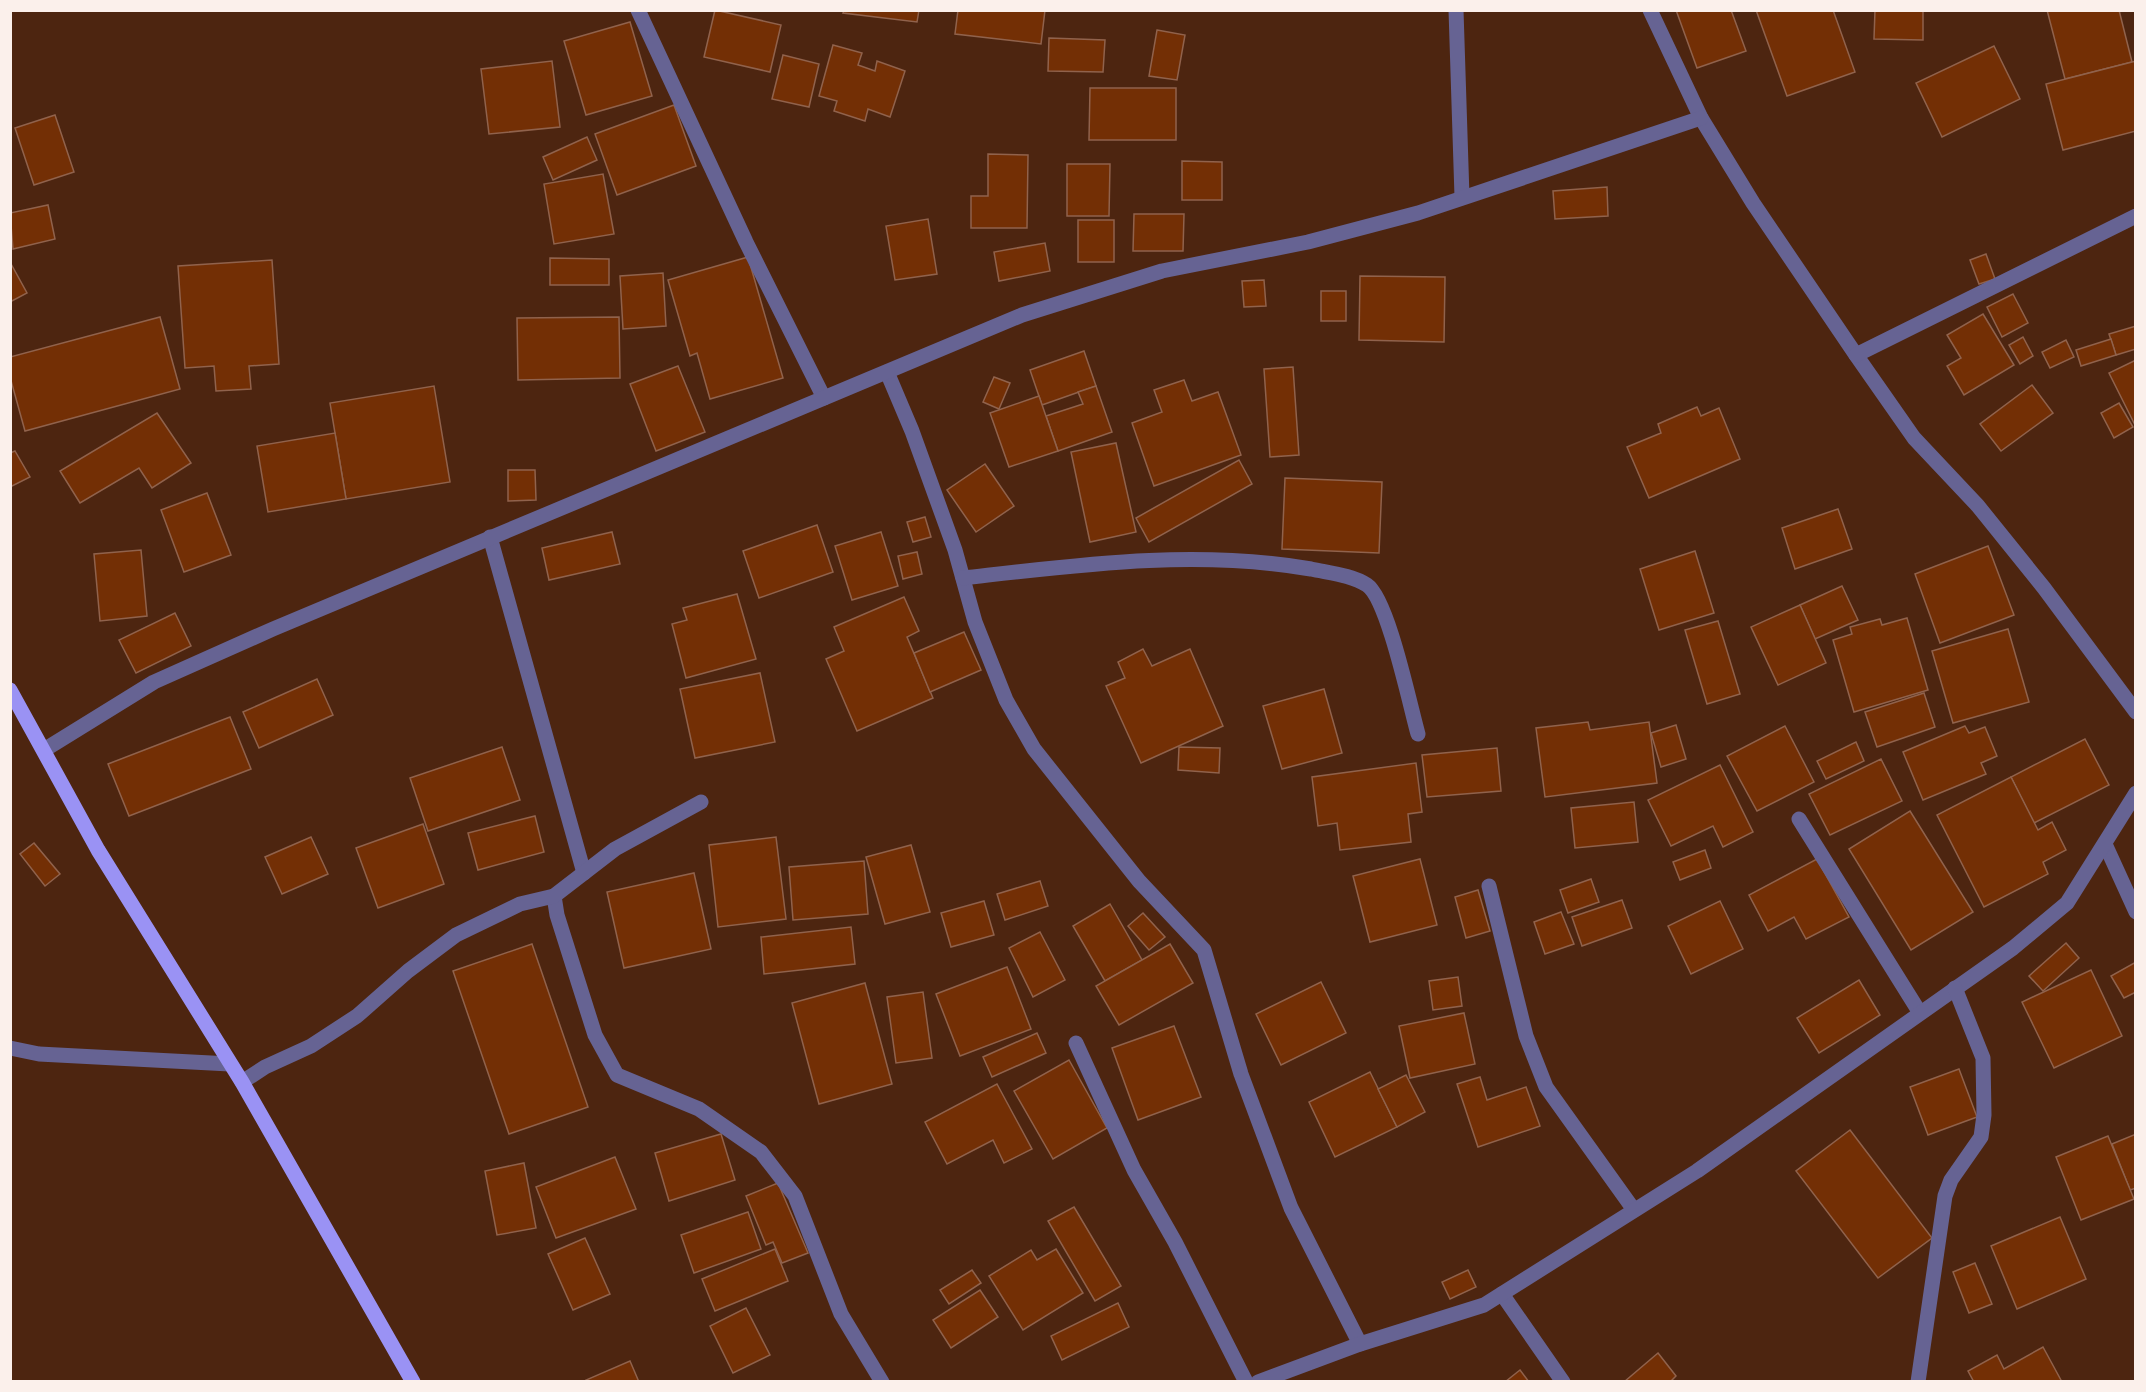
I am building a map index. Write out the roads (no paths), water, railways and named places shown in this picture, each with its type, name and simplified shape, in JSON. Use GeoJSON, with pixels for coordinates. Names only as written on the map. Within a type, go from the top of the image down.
{"type":"FeatureCollection","features":[{"type":"Feature","properties":{"kind":"main road"},"geometry":{"type":"LineString","coordinates":[[10,690],[98,850],[242,1083],[413,1382]]}},
{"type":"Feature","properties":{"kind":"street"},"geometry":{"type":"LineString","coordinates":[[638,10],[746,242],[824,398]]}},
{"type":"Feature","properties":{"kind":"street"},"geometry":{"type":"LineString","coordinates":[[1456,10],[1462,197]]}},
{"type":"Feature","properties":{"kind":"street"},"geometry":{"type":"LineString","coordinates":[[1650,10],[1701,118],[1753,203],[1856,355],[1914,438],[1978,506],[2044,588],[2136,712]]}},
{"type":"Feature","properties":{"kind":"street"},"geometry":{"type":"LineString","coordinates":[[44,750],[154,682],[490,537],[1022,315],[1162,271],[1308,242],[1418,213],[1701,118]]}},
{"type":"Feature","properties":{"kind":"street"},"geometry":{"type":"LineString","coordinates":[[1856,355],[2136,216]]}},
{"type":"Feature","properties":{"kind":"street"},"geometry":{"type":"LineString","coordinates":[[887,372],[912,431],[963,578],[975,622],[1006,700],[1034,749],[1139,881],[1204,950],[1241,1074],[1291,1208],[1360,1344]]}},
{"type":"Feature","properties":{"kind":"street"},"geometry":{"type":"LineString","coordinates":[[490,537],[584,873]]}},
{"type":"Feature","properties":{"kind":"street"},"geometry":{"type":"LineString","coordinates":[[963,578],[1053,568],[1195,558],[1264,561],[1341,575],[1369,586],[1383,609],[1418,734]]}},
{"type":"Feature","properties":{"kind":"street"},"geometry":{"type":"LineString","coordinates":[[1258,1382],[1360,1344],[1484,1305],[1697,1171],[2013,948],[2067,903],[2136,793]]}},
{"type":"Feature","properties":{"kind":"street"},"geometry":{"type":"LineString","coordinates":[[242,1083],[265,1067],[311,1046],[357,1016],[408,971],[456,935],[520,904],[554,896],[615,849],[701,802]]}},
{"type":"Feature","properties":{"kind":"street"},"geometry":{"type":"LineString","coordinates":[[1799,819],[1920,1013]]}},
{"type":"Feature","properties":{"kind":"street"},"geometry":{"type":"LineString","coordinates":[[2105,844],[2136,912]]}},
{"type":"Feature","properties":{"kind":"street"},"geometry":{"type":"LineString","coordinates":[[1489,886],[1527,1036],[1546,1087],[1634,1210]]}},
{"type":"Feature","properties":{"kind":"street"},"geometry":{"type":"LineString","coordinates":[[554,896],[557,915],[595,1035],[617,1075],[699,1109],[761,1152],[795,1196],[841,1314],[882,1382]]}},
{"type":"Feature","properties":{"kind":"street"},"geometry":{"type":"LineString","coordinates":[[1918,1382],[1945,1196],[1951,1180],[1981,1137],[1984,1115],[1983,1058],[1955,988]]}},
{"type":"Feature","properties":{"kind":"street"},"geometry":{"type":"LineString","coordinates":[[1077,1043],[1134,1170],[1175,1242],[1246,1382]]}},
{"type":"Feature","properties":{"kind":"street"},"geometry":{"type":"LineString","coordinates":[[10,1048],[39,1054],[230,1064]]}},
{"type":"Feature","properties":{"kind":"street"},"geometry":{"type":"LineString","coordinates":[[1502,1294],[1563,1382]]}}]}
